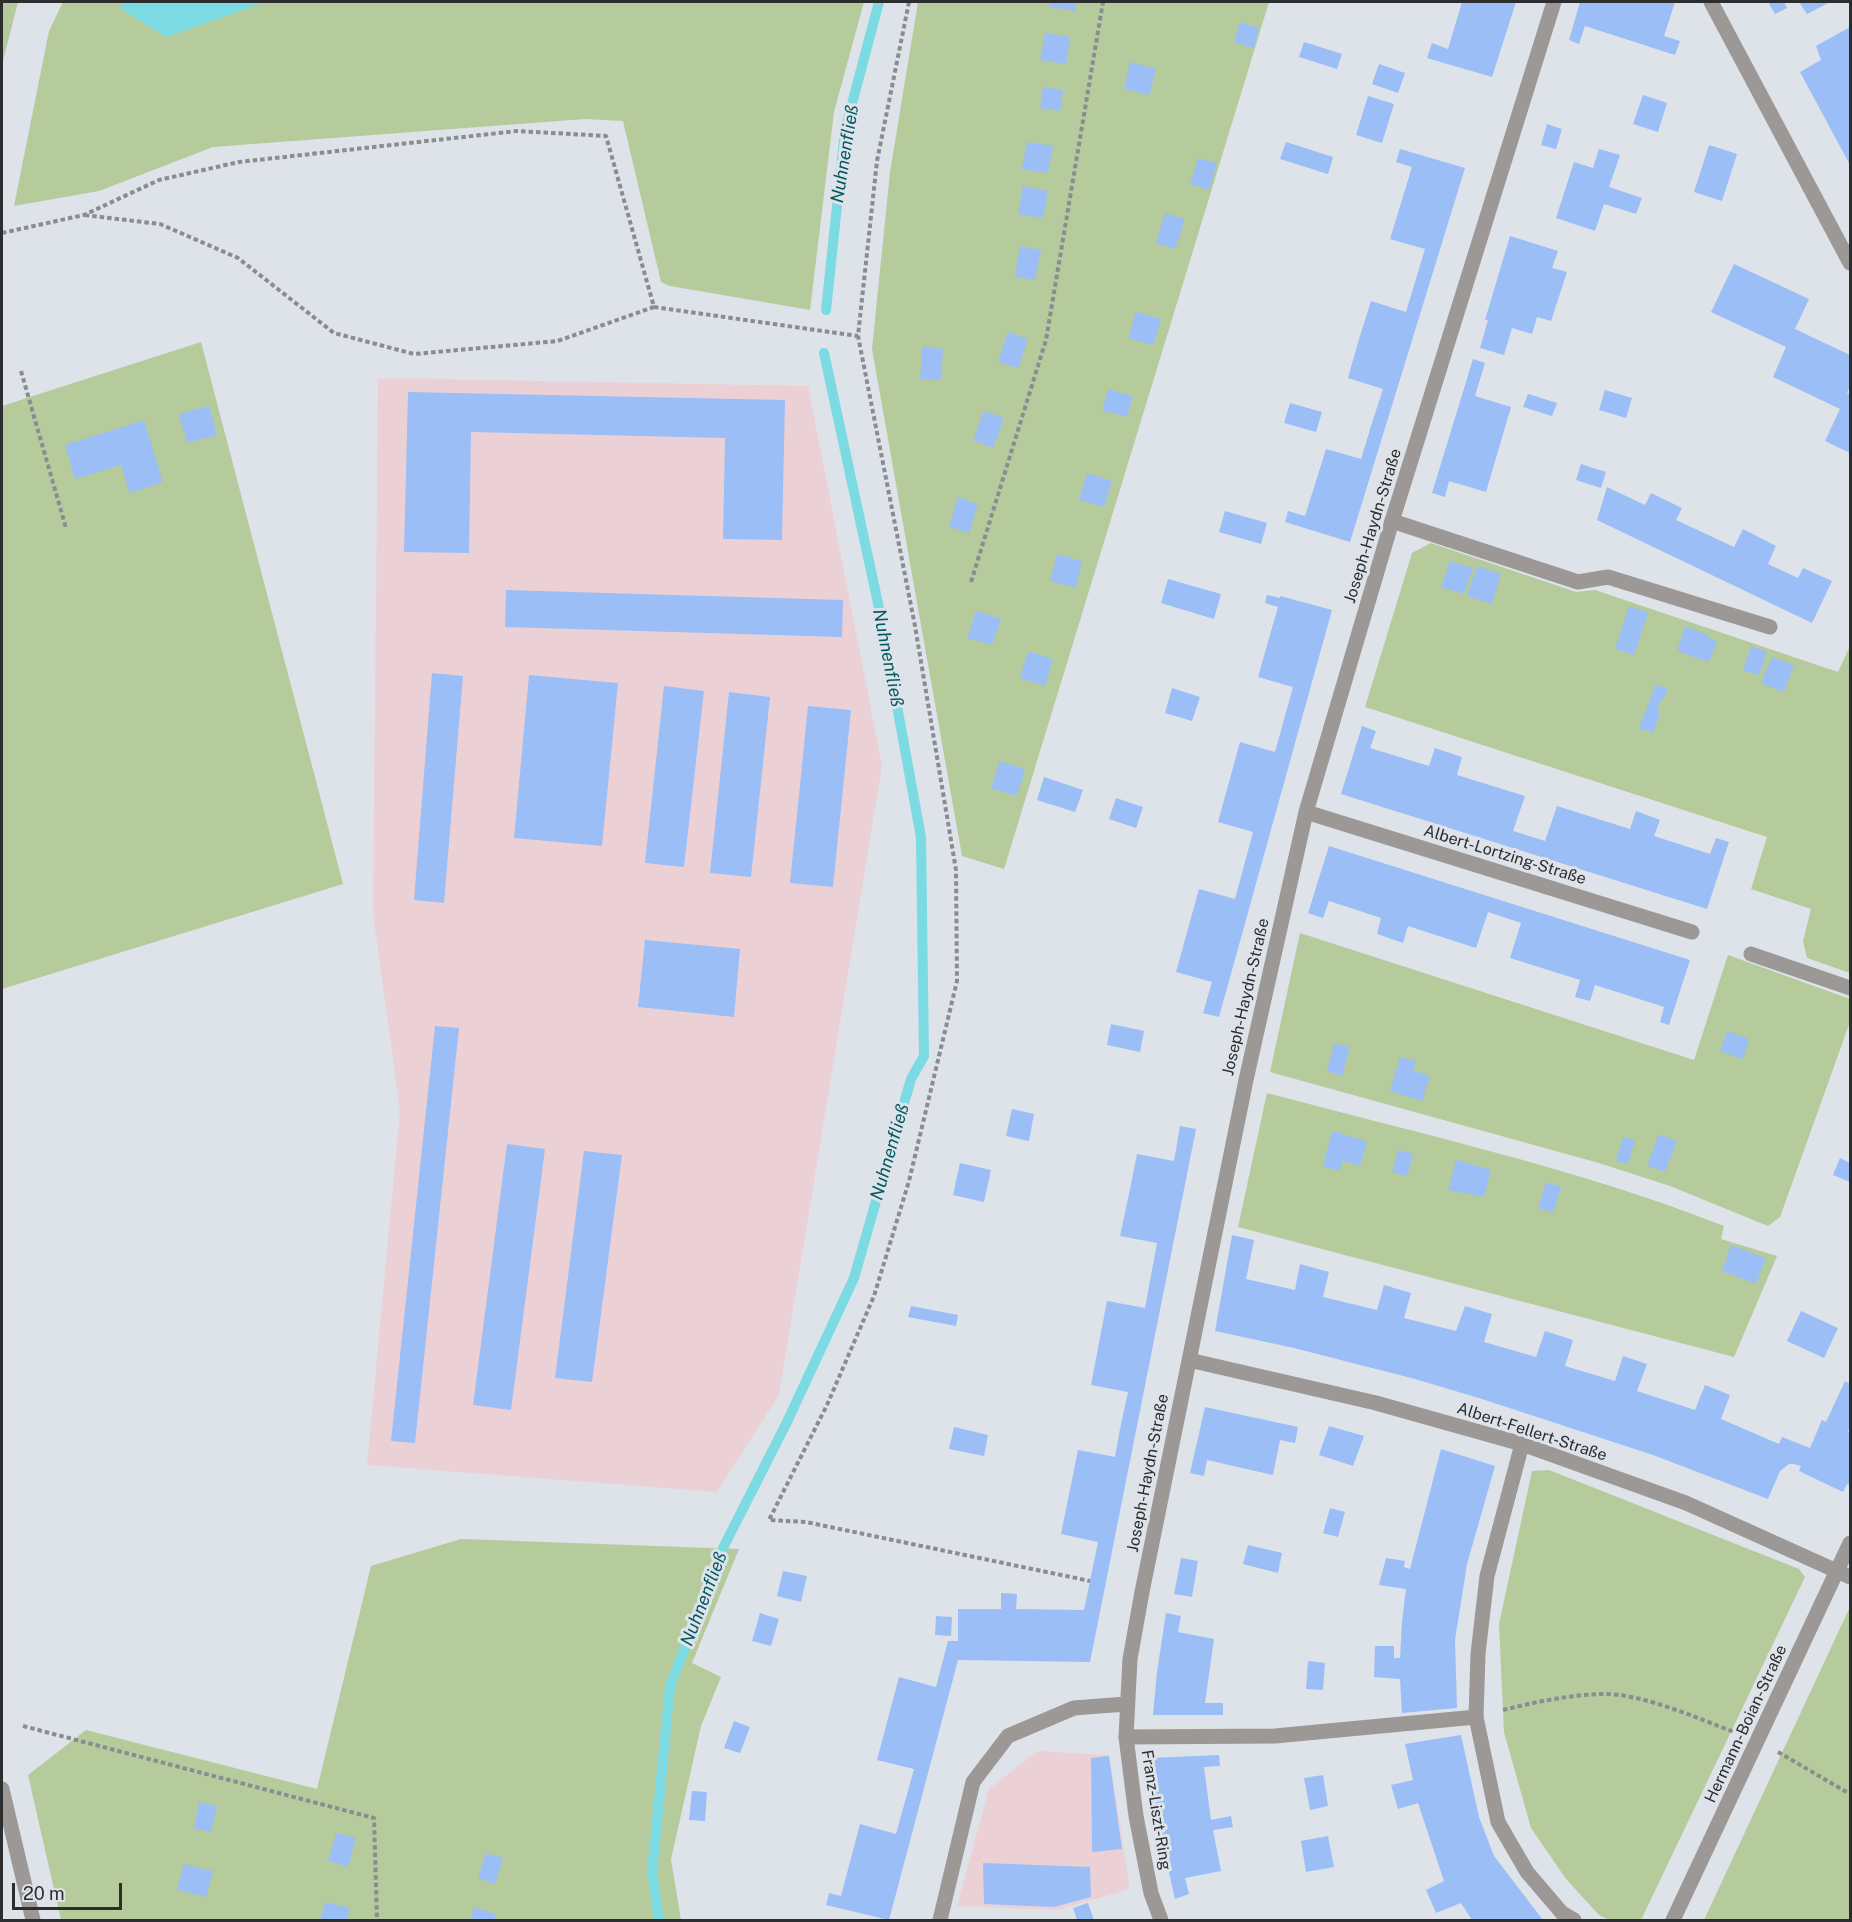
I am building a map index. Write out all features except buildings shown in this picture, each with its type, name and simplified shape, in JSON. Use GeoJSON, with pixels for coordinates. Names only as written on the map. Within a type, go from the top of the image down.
{"type":"FeatureCollection","features":[{"type":"Feature","properties":{"kind":"street","name":"Joseph-Haydn-Straße"},"geometry":{"type":"LineString","coordinates":[[1126,1704],[1130,1659],[1142,1592],[1246,1080],[1306,812],[1392,521],[1554,2]]}},
{"type":"Feature","properties":{"kind":"street"},"geometry":{"type":"LineString","coordinates":[[1711,2],[1851,263]]}},
{"type":"Feature","properties":{"kind":"street"},"geometry":{"type":"LineString","coordinates":[[1392,521],[1578,582],[1608,578],[1770,627]]}},
{"type":"Feature","properties":{"kind":"street","name":"Albert-Lortzing-Straße"},"geometry":{"type":"LineString","coordinates":[[1306,812],[1692,932]]}},
{"type":"Feature","properties":{"kind":"street"},"geometry":{"type":"LineString","coordinates":[[1751,954],[1851,987]]}},
{"type":"Feature","properties":{"kind":"street","name":"Albert-Fellert-Straße"},"geometry":{"type":"LineString","coordinates":[[1189,1360],[1376,1403],[1522,1444],[1686,1503],[1844,1574]]}},
{"type":"Feature","properties":{"kind":"street"},"geometry":{"type":"LineString","coordinates":[[1522,1444],[1487,1576],[1478,1654],[1476,1717],[1498,1822],[1527,1872],[1562,1913],[1574,1920]]}},
{"type":"Feature","properties":{"kind":"street","name":"Hermann-Boian-Straße"},"geometry":{"type":"LineString","coordinates":[[1673,1920],[1758,1740],[1844,1574],[1851,1544]]}},
{"type":"Feature","properties":{"kind":"street"},"geometry":{"type":"LineString","coordinates":[[940,1920],[973,1782],[1008,1736],[1074,1708],[1126,1704]]}},
{"type":"Feature","properties":{"kind":"street","name":"Franz-Liszt-Ring"},"geometry":{"type":"LineString","coordinates":[[1126,1704],[1126,1737],[1136,1816],[1151,1893],[1161,1920]]}},
{"type":"Feature","properties":{"kind":"street"},"geometry":{"type":"LineString","coordinates":[[1126,1737],[1275,1736],[1476,1717]]}},
{"type":"Feature","properties":{"kind":"street"},"geometry":{"type":"LineString","coordinates":[[2,1789],[33,1920]]}},
{"type":"Feature","properties":{"kind":"path"},"geometry":{"type":"LineString","coordinates":[[909,2],[876,160],[858,336],[915,626],[956,870],[957,981],[909,1180],[874,1296],[827,1405],[769,1520],[806,1522],[1090,1581]]}},
{"type":"Feature","properties":{"kind":"path"},"geometry":{"type":"LineString","coordinates":[[971,582],[1046,340],[1103,2]]}},
{"type":"Feature","properties":{"kind":"path"},"geometry":{"type":"LineString","coordinates":[[2,233],[84,215],[159,180],[239,162],[517,131],[606,136],[654,307]]}},
{"type":"Feature","properties":{"kind":"path"},"geometry":{"type":"LineString","coordinates":[[84,215],[160,224],[238,258],[334,333],[414,354],[558,341],[654,307],[858,336]]}},
{"type":"Feature","properties":{"kind":"path"},"geometry":{"type":"LineString","coordinates":[[21,371],[66,528]]}},
{"type":"Feature","properties":{"kind":"path"},"geometry":{"type":"LineString","coordinates":[[1476,1717],[1543,1700],[1603,1694],[1631,1698],[1666,1707],[1758,1740],[1851,1794]]}},
{"type":"Feature","properties":{"kind":"path"},"geometry":{"type":"LineString","coordinates":[[23,1726],[374,1818],[377,1920]]}},
{"type":"Feature","properties":{"kind":"shaded area"},"geometry":{"type":"Polygon","coordinates":[[[378,378],[808,386],[882,766],[779,1395],[717,1492],[367,1465],[400,1111],[373,913],[378,378]]]}},
{"type":"Feature","properties":{"kind":"shaded area"},"geometry":{"type":"Polygon","coordinates":[[[1037,1751],[1109,1755],[1130,1889],[1057,1910],[957,1906],[989,1789],[1037,1751]]]}},
{"type":"Feature","properties":{"kind":"green space"},"geometry":{"type":"Polygon","coordinates":[[[2,2],[18,2],[2,65],[2,2]]]}},
{"type":"Feature","properties":{"kind":"green space"},"geometry":{"type":"Polygon","coordinates":[[[63,2],[864,2],[834,112],[810,310],[670,286],[661,282],[623,121],[585,119],[213,147],[99,191],[14,206],[49,31],[63,2]]]}},
{"type":"Feature","properties":{"kind":"green space"},"geometry":{"type":"Polygon","coordinates":[[[918,2],[1269,2],[1004,869],[962,856],[872,349],[890,172],[918,2]]]}},
{"type":"Feature","properties":{"kind":"green space"},"geometry":{"type":"Polygon","coordinates":[[[201,342],[343,884],[2,989],[2,406],[201,342]]]}},
{"type":"Feature","properties":{"kind":"green space"},"geometry":{"type":"Polygon","coordinates":[[[1431,543],[1576,592],[1595,590],[1838,672],[1850,646],[1850,973],[1807,958],[1803,941],[1811,909],[1751,889],[1767,837],[1365,707],[1412,553],[1431,543]]]}},
{"type":"Feature","properties":{"kind":"green space"},"geometry":{"type":"Polygon","coordinates":[[[1300,933],[1694,1060],[1728,955],[1850,999],[1850,1022],[1780,1217],[1768,1226],[1670,1186],[1599,1163],[1270,1072],[1300,933]]]}},
{"type":"Feature","properties":{"kind":"green space"},"geometry":{"type":"Polygon","coordinates":[[[1267,1093],[1555,1169],[1668,1205],[1724,1226],[1721,1239],[1777,1256],[1734,1357],[1238,1227],[1267,1093]]]}},
{"type":"Feature","properties":{"kind":"green space"},"geometry":{"type":"Polygon","coordinates":[[[1549,1470],[1799,1569],[1805,1577],[1641,1920],[1609,1920],[1599,1915],[1566,1879],[1531,1828],[1504,1732],[1499,1624],[1532,1471],[1549,1470]]]}},
{"type":"Feature","properties":{"kind":"green space"},"geometry":{"type":"Polygon","coordinates":[[[461,1539],[739,1549],[692,1663],[721,1677],[701,1726],[671,1859],[681,1920],[61,1920],[28,1775],[86,1730],[317,1789],[371,1566],[461,1539]]]}},
{"type":"Feature","properties":{"kind":"green space"},"geometry":{"type":"Polygon","coordinates":[[[1850,1607],[1850,1920],[1704,1920],[1850,1607]]]}},
{"type":"Feature","properties":{"kind":"water"},"geometry":{"type":"Polygon","coordinates":[[[123,2],[266,2],[166,37],[121,9],[123,2]]]}},
{"type":"Feature","properties":{"kind":"waterway","name":"Nuhnenfließ"},"geometry":{"type":"LineString","coordinates":[[826,310],[845,130],[879,2]]}},
{"type":"Feature","properties":{"kind":"waterway","name":"Nuhnenfließ"},"geometry":{"type":"LineString","coordinates":[[659,1920],[652,1873],[670,1686],[723,1548],[787,1422],[854,1278],[911,1079],[924,1056],[921,837],[879,608],[824,353]]}}]}
